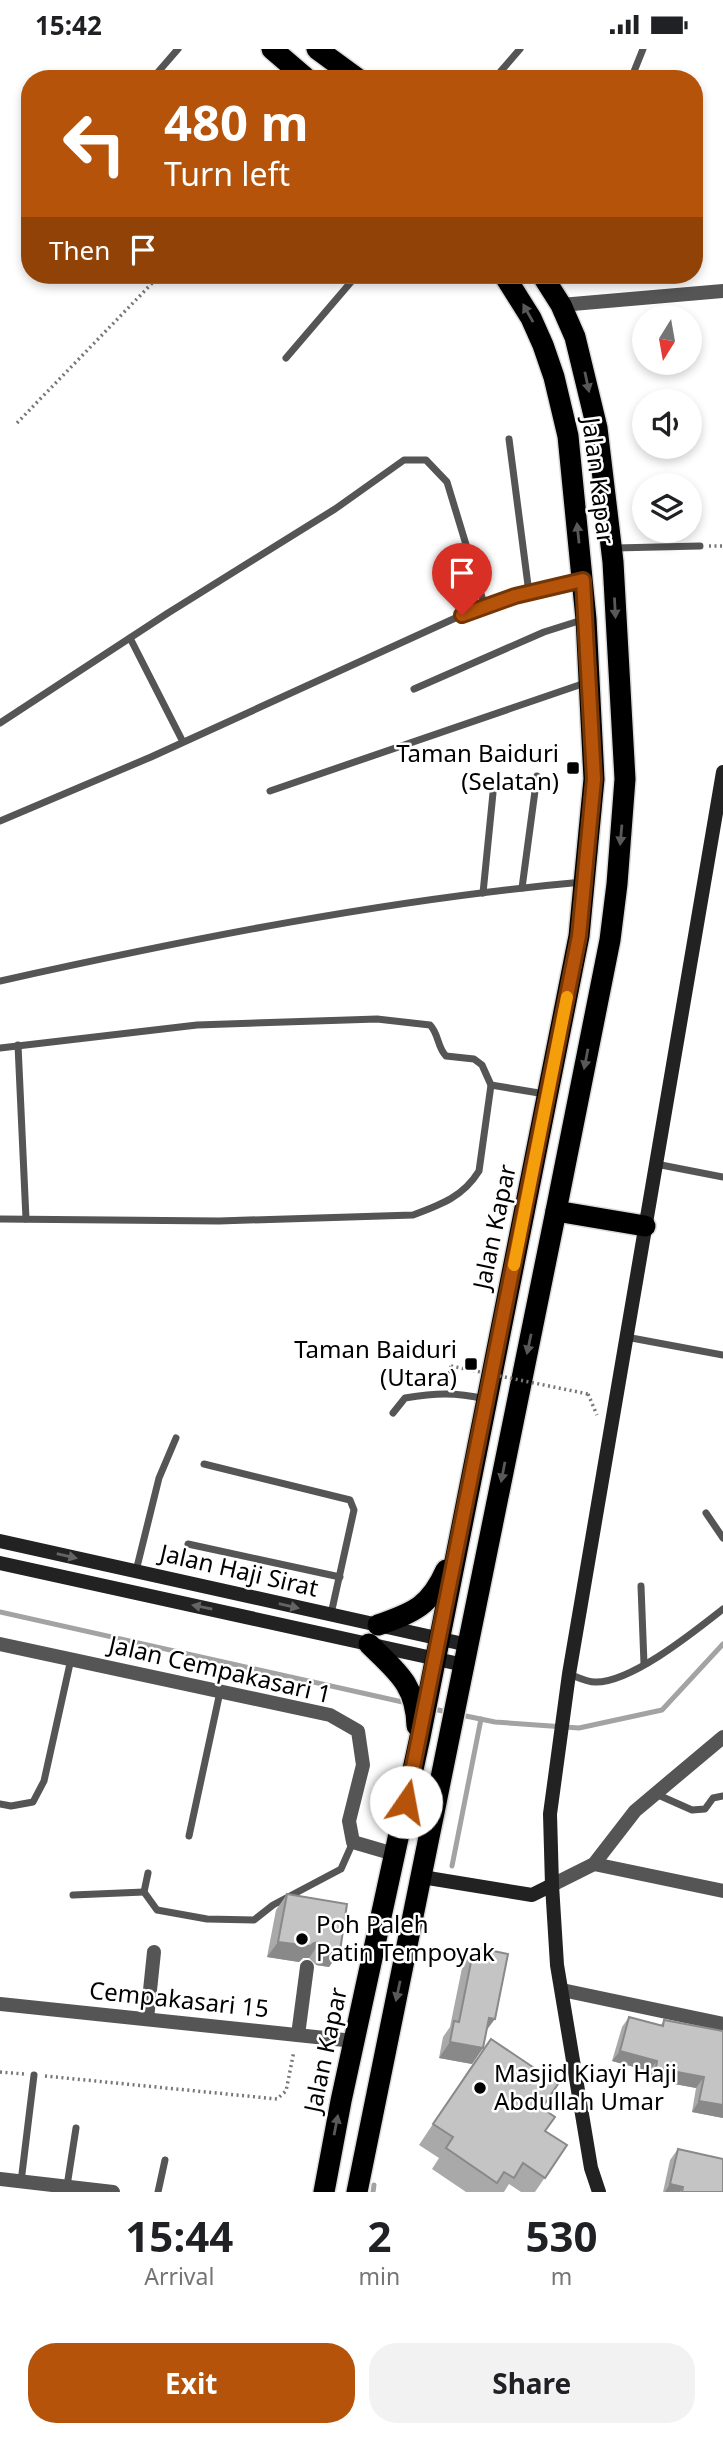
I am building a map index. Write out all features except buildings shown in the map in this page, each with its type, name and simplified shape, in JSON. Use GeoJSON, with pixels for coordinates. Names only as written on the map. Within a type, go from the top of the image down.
{"type":"FeatureCollection","features":[{"type":"Feature","properties":{"kind":"highway"},"geometry":{"type":"LineString","coordinates":[[272,49],[296,70]]}},
{"type":"Feature","properties":{"kind":"highway"},"geometry":{"type":"LineString","coordinates":[[317,49],[346,70]]}},
{"type":"Feature","properties":{"kind":"highway","name":"Jalan Kapar"},"geometry":{"type":"LineString","coordinates":[[324,2192],[419,1744],[579,936],[594,779],[586,619],[568,436],[544,345],[510,284]]}},
{"type":"Feature","properties":{"kind":"highway","name":"Jalan Kapar"},"geometry":{"type":"LineString","coordinates":[[357,2192],[610,940],[625,779],[611,548],[597,428],[578,347],[561,305],[548,284]]}},
{"type":"Feature","properties":{"kind":"highway"},"geometry":{"type":"LineString","coordinates":[[556,1211],[645,1226]]}},
{"type":"Feature","properties":{"kind":"highway"},"geometry":{"type":"LineString","coordinates":[[486,1399],[516,1405]]}},
{"type":"Feature","properties":{"kind":"highway"},"geometry":{"type":"LineString","coordinates":[[419,1744],[417,1712],[409,1684],[374,1635],[435,1594],[458,1545]]}},
{"type":"Feature","properties":{"kind":"street"},"geometry":{"type":"LineString","coordinates":[[561,305],[723,291]]}},
{"type":"Feature","properties":{"kind":"street"},"geometry":{"type":"LineString","coordinates":[[599,2192],[592,2168],[557,1965],[550,1814],[555,1761],[626,1337],[718,831],[723,772]]}},
{"type":"Feature","properties":{"kind":"street","name":"Jalan Haji Sirat"},"geometry":{"type":"LineString","coordinates":[[0,1541],[331,1615],[374,1635],[438,1649]]}},
{"type":"Feature","properties":{"kind":"street","name":"Jalan Haji Sirat"},"geometry":{"type":"LineString","coordinates":[[0,1563],[466,1655]]}},
{"type":"Feature","properties":{"kind":"street","name":"Jalan Cempakasari 1"},"geometry":{"type":"LineString","coordinates":[[0,1644],[330,1715],[358,1731],[363,1765],[349,1821],[353,1842]]}},
{"type":"Feature","properties":{"kind":"street"},"geometry":{"type":"LineString","coordinates":[[422,1877],[532,1895],[594,1864],[635,1811],[723,1737]]}},
{"type":"Feature","properties":{"kind":"street"},"geometry":{"type":"LineString","coordinates":[[353,1842],[394,1854]]}},
{"type":"Feature","properties":{"kind":"street"},"geometry":{"type":"LineString","coordinates":[[594,1864],[723,1891]]}},
{"type":"Feature","properties":{"kind":"street"},"geometry":{"type":"LineString","coordinates":[[147,2019],[154,1952]]}},
{"type":"Feature","properties":{"kind":"street"},"geometry":{"type":"LineString","coordinates":[[298,2035],[307,1967]]}},
{"type":"Feature","properties":{"kind":"street"},"geometry":{"type":"LineString","coordinates":[[562,1990],[723,2024]]}},
{"type":"Feature","properties":{"kind":"street","name":"Cempakasari 15"},"geometry":{"type":"LineString","coordinates":[[0,2004],[354,2041]]}},
{"type":"Feature","properties":{"kind":"street"},"geometry":{"type":"LineString","coordinates":[[0,2179],[113,2192]]}},
{"type":"Feature","properties":{"kind":"lane"},"geometry":{"type":"LineString","coordinates":[[160,70],[178,49]]}},
{"type":"Feature","properties":{"kind":"lane"},"geometry":{"type":"LineString","coordinates":[[502,70],[520,49]]}},
{"type":"Feature","properties":{"kind":"lane"},"geometry":{"type":"LineString","coordinates":[[635,70],[643,49]]}},
{"type":"Feature","properties":{"kind":"lane"},"geometry":{"type":"LineString","coordinates":[[286,358],[349,284]]}},
{"type":"Feature","properties":{"kind":"lane"},"geometry":{"type":"LineString","coordinates":[[509,439],[528,593]]}},
{"type":"Feature","properties":{"kind":"lane"},"geometry":{"type":"LineString","coordinates":[[0,723],[335,509],[404,460],[426,460],[447,482],[485,607]]}},
{"type":"Feature","properties":{"kind":"lane"},"geometry":{"type":"LineString","coordinates":[[611,548],[700,546]]}},
{"type":"Feature","properties":{"kind":"lane"},"geometry":{"type":"LineString","coordinates":[[0,821],[485,607],[583,580]]}},
{"type":"Feature","properties":{"kind":"lane"},"geometry":{"type":"LineString","coordinates":[[414,688],[544,632],[586,619]]}},
{"type":"Feature","properties":{"kind":"lane"},"geometry":{"type":"LineString","coordinates":[[130,638],[183,742]]}},
{"type":"Feature","properties":{"kind":"lane"},"geometry":{"type":"LineString","coordinates":[[270,791],[589,682]]}},
{"type":"Feature","properties":{"kind":"lane"},"geometry":{"type":"LineString","coordinates":[[522,888],[537,776]]}},
{"type":"Feature","properties":{"kind":"lane"},"geometry":{"type":"LineString","coordinates":[[483,894],[494,783]]}},
{"type":"Feature","properties":{"kind":"lane"},"geometry":{"type":"LineString","coordinates":[[0,981],[324,918],[522,888],[584,882]]}},
{"type":"Feature","properties":{"kind":"lane"},"geometry":{"type":"LineString","coordinates":[[0,1048],[197,1025],[377,1019],[430,1025],[435,1029],[441,1051],[446,1056],[474,1059],[482,1065],[491,1084],[478,1171],[472,1183],[449,1201],[413,1215],[219,1221],[0,1219]]}},
{"type":"Feature","properties":{"kind":"lane"},"geometry":{"type":"LineString","coordinates":[[18,1045],[26,1219]]}},
{"type":"Feature","properties":{"kind":"lane"},"geometry":{"type":"LineString","coordinates":[[491,1084],[548,1094]]}},
{"type":"Feature","properties":{"kind":"lane"},"geometry":{"type":"LineString","coordinates":[[656,1164],[723,1177]]}},
{"type":"Feature","properties":{"kind":"lane"},"geometry":{"type":"LineString","coordinates":[[626,1337],[723,1355]]}},
{"type":"Feature","properties":{"kind":"lane"},"geometry":{"type":"LineString","coordinates":[[393,1413],[404,1398],[456,1393],[486,1399]]}},
{"type":"Feature","properties":{"kind":"lane"},"geometry":{"type":"LineString","coordinates":[[136,1571],[159,1478],[176,1438]]}},
{"type":"Feature","properties":{"kind":"lane"},"geometry":{"type":"LineString","coordinates":[[204,1464],[350,1500],[354,1510],[331,1615]]}},
{"type":"Feature","properties":{"kind":"lane"},"geometry":{"type":"LineString","coordinates":[[705,1513],[723,1538]]}},
{"type":"Feature","properties":{"kind":"lane"},"geometry":{"type":"LineString","coordinates":[[188,1544],[340,1577]]}},
{"type":"Feature","properties":{"kind":"lane"},"geometry":{"type":"LineString","coordinates":[[641,1586],[644,1664]]}},
{"type":"Feature","properties":{"kind":"lane"},"geometry":{"type":"LineString","coordinates":[[569,1674],[593,1683],[611,1680],[644,1664],[688,1636],[723,1609]]}},
{"type":"Feature","properties":{"kind":"lane"},"geometry":{"type":"LineString","coordinates":[[0,1804],[11,1806],[33,1801],[44,1781],[71,1659]]}},
{"type":"Feature","properties":{"kind":"lane"},"geometry":{"type":"LineString","coordinates":[[190,1836],[220,1692]]}},
{"type":"Feature","properties":{"kind":"lane"},"geometry":{"type":"LineString","coordinates":[[655,1794],[692,1810],[705,1809],[713,1798],[723,1796]]}},
{"type":"Feature","properties":{"kind":"lane"},"geometry":{"type":"LineString","coordinates":[[148,1873],[144,1892],[157,1910],[207,1919],[254,1920],[273,1905],[341,1869],[353,1842]]}},
{"type":"Feature","properties":{"kind":"lane"},"geometry":{"type":"LineString","coordinates":[[73,1895],[144,1892]]}},
{"type":"Feature","properties":{"kind":"lane"},"geometry":{"type":"LineString","coordinates":[[21,2182],[34,2075]]}},
{"type":"Feature","properties":{"kind":"lane"},"geometry":{"type":"LineString","coordinates":[[74,2189],[76,2128]]}},
{"type":"Feature","properties":{"kind":"lane"},"geometry":{"type":"LineString","coordinates":[[158,2192],[165,2160]]}},
{"type":"Feature","properties":{"kind":"path"},"geometry":{"type":"LineString","coordinates":[[17,423],[151,284]]}},
{"type":"Feature","properties":{"kind":"path"},"geometry":{"type":"LineString","coordinates":[[444,1393],[451,1366],[588,1394]]}},
{"type":"Feature","properties":{"kind":"path"},"geometry":{"type":"LineString","coordinates":[[0,2072],[277,2099],[286,2091],[298,2035]]}},
{"type":"Feature","properties":{"kind":"waterway"},"geometry":{"type":"LineString","coordinates":[[0,1612],[407,1703]]}},
{"type":"Feature","properties":{"kind":"waterway"},"geometry":{"type":"LineString","coordinates":[[461,1715],[495,1722],[579,1728],[662,1710],[723,1644]]}},
{"type":"Feature","properties":{"kind":"waterway"},"geometry":{"type":"LineString","coordinates":[[430,1708],[451,1713]]}},
{"type":"Feature","properties":{"kind":"waterway"},"geometry":{"type":"LineString","coordinates":[[452,1866],[481,1719]]}},
{"type":"Feature","properties":{"kind":"waterway"},"geometry":{"type":"LineString","coordinates":[[373,2192],[374,2185]]}},
{"type":"Feature","properties":{"kind":"slow traffic"},"geometry":{"type":"LineString","coordinates":[[514,1265],[567,997]]}},
{"type":"Feature","properties":{"kind":"place","name":"Taman Baiduri (Selatan)"},"geometry":{"type":"Point","coordinates":[573,768]}},
{"type":"Feature","properties":{"kind":"place","name":"Taman Baiduri (Utara)"},"geometry":{"type":"Point","coordinates":[471,1364]}},
{"type":"Feature","properties":{"kind":"place","name":"Poh Paleh Patin Tempoyak"},"geometry":{"type":"Point","coordinates":[302,1939]}},
{"type":"Feature","properties":{"kind":"place","name":"Masjid Kiayi Haji Abdullah Umar"},"geometry":{"type":"Point","coordinates":[480,2088]}},
{"type":"Feature","properties":{"kind":"route"},"geometry":{"type":"LineString","coordinates":[[406,1802],[579,936],[594,779],[583,580],[515,596],[462,615]]}}]}
